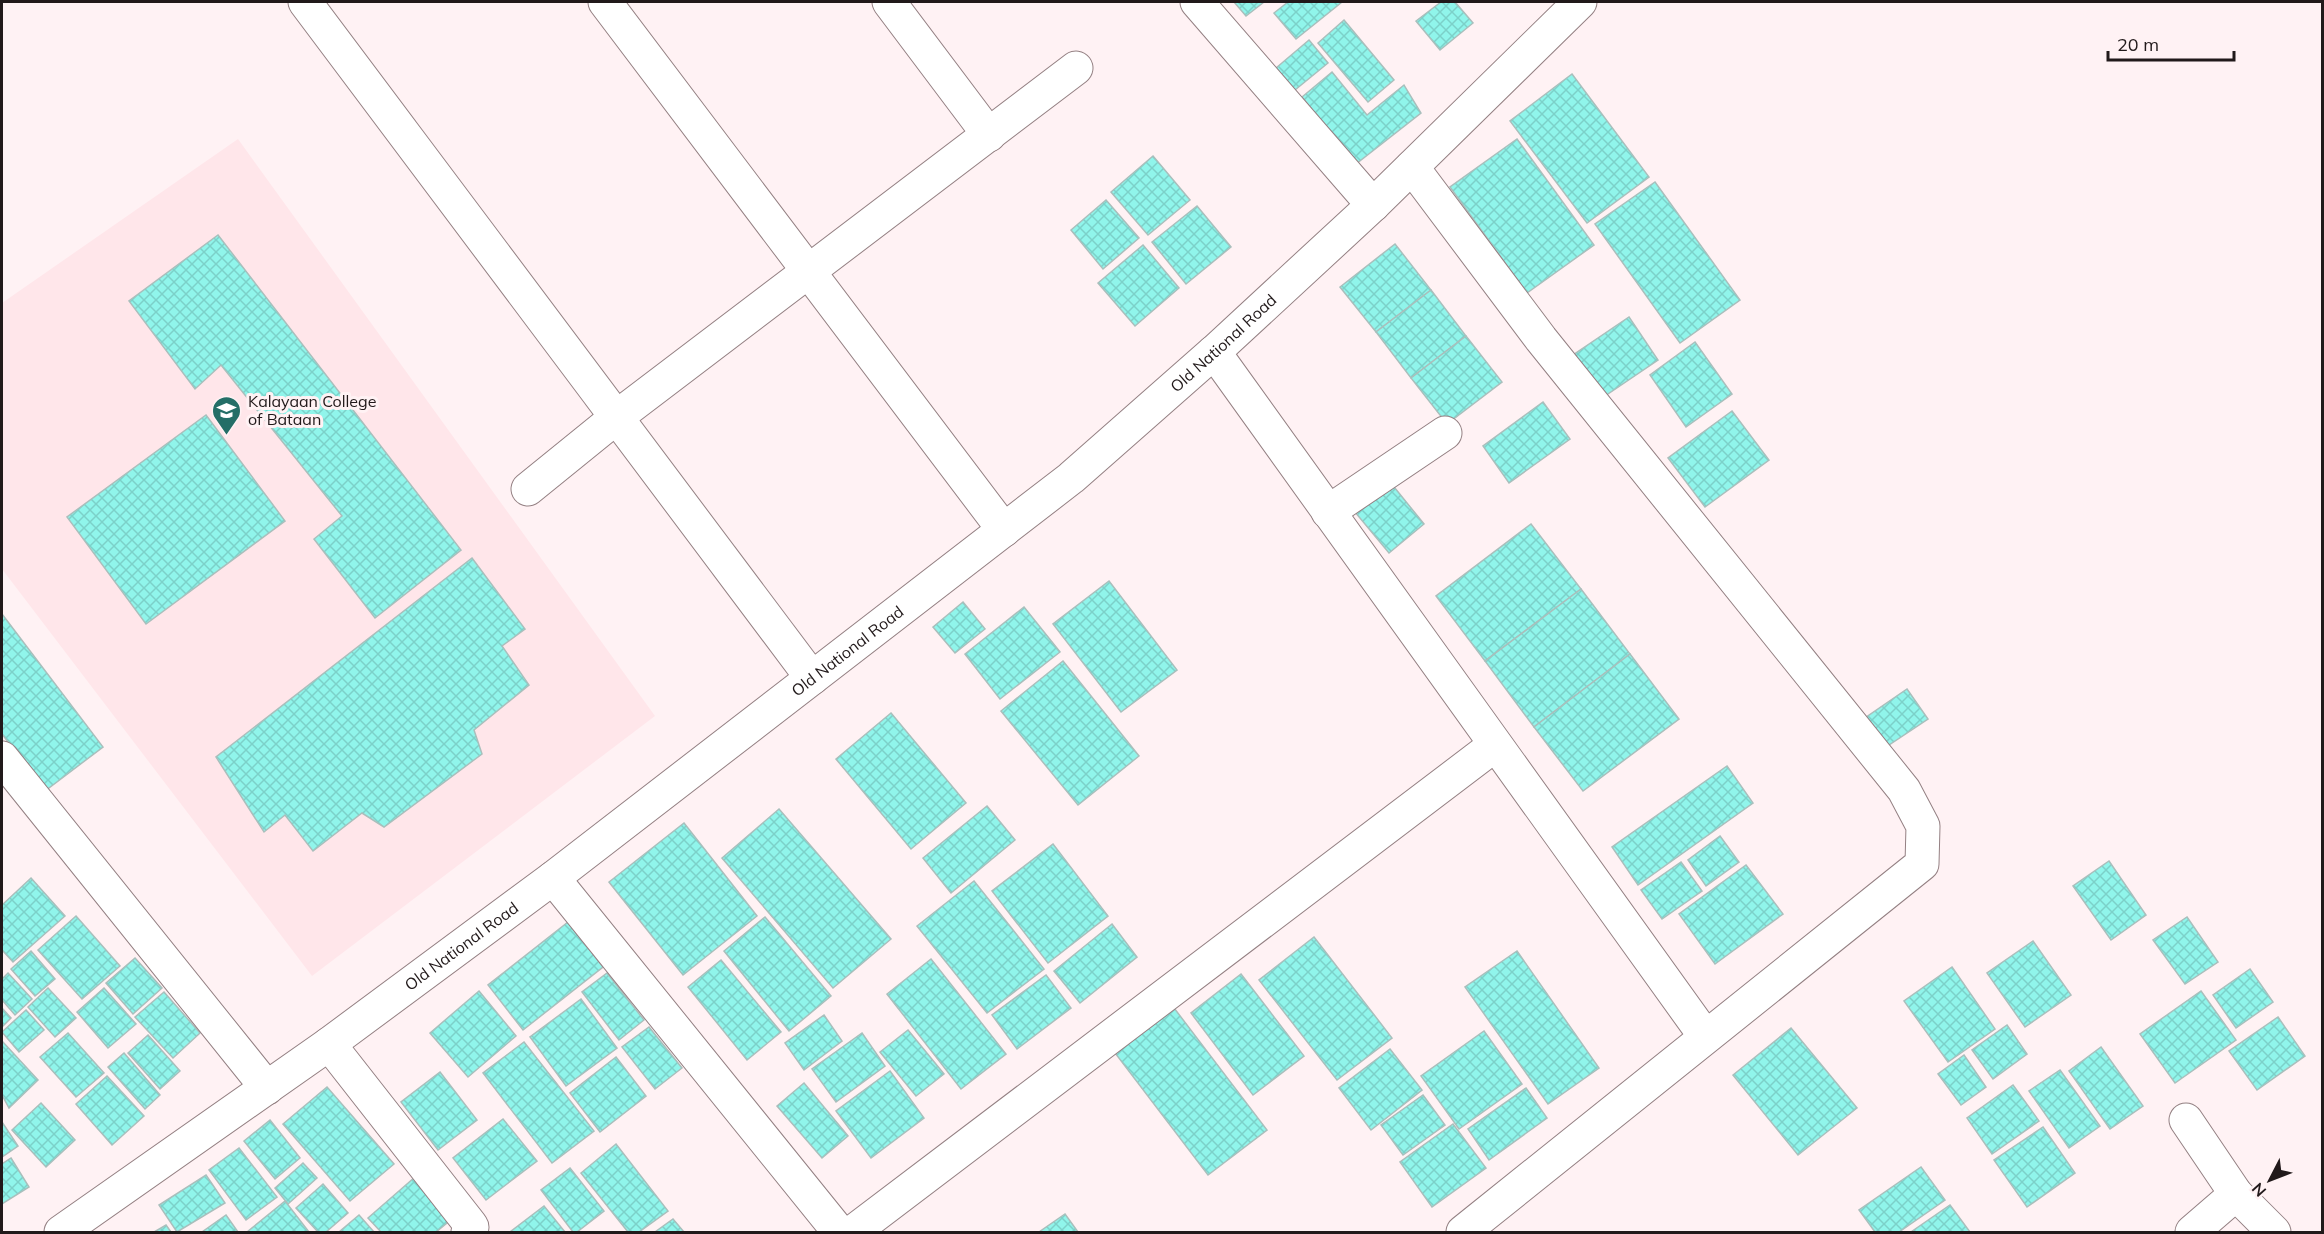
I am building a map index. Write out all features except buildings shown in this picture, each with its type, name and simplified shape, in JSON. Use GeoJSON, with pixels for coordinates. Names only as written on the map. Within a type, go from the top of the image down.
{"type":"FeatureCollection","features":[{"type":"Feature","properties":{"kind":"street"},"geometry":{"type":"LineString","coordinates":[[305,2],[618,416],[812,678]]}},
{"type":"Feature","properties":{"kind":"street"},"geometry":{"type":"LineString","coordinates":[[605,2],[1004,530]]}},
{"type":"Feature","properties":{"kind":"street"},"geometry":{"type":"LineString","coordinates":[[889,2],[989,135]]}},
{"type":"Feature","properties":{"kind":"street"},"geometry":{"type":"LineString","coordinates":[[1197,2],[1372,206]]}},
{"type":"Feature","properties":{"kind":"street","name":"Old National Road"},"geometry":{"type":"LineString","coordinates":[[61,1233],[329,1044],[554,878],[1071,478],[1214,352],[1372,206],[1580,2]]}},
{"type":"Feature","properties":{"kind":"street"},"geometry":{"type":"LineString","coordinates":[[528,489],[618,416],[1076,68]]}},
{"type":"Feature","properties":{"kind":"street"},"geometry":{"type":"LineString","coordinates":[[1412,166],[1541,339],[1904,790],[1923,825],[1922,864],[1705,1036],[1463,1233]]}},
{"type":"Feature","properties":{"kind":"street"},"geometry":{"type":"LineString","coordinates":[[1214,352],[1705,1036]]}},
{"type":"Feature","properties":{"kind":"street"},"geometry":{"type":"LineString","coordinates":[[1328,512],[1445,433]]}},
{"type":"Feature","properties":{"kind":"street"},"geometry":{"type":"LineString","coordinates":[[853,1233],[1495,746]]}},
{"type":"Feature","properties":{"kind":"street"},"geometry":{"type":"LineString","coordinates":[[2,758],[267,1088]]}},
{"type":"Feature","properties":{"kind":"street"},"geometry":{"type":"LineString","coordinates":[[554,878],[839,1233]]}},
{"type":"Feature","properties":{"kind":"street"},"geometry":{"type":"LineString","coordinates":[[329,1044],[470,1224],[472,1227],[468,1233]]}},
{"type":"Feature","properties":{"kind":"street"},"geometry":{"type":"LineString","coordinates":[[2186,1120],[2236,1194],[2274,1233]]}},
{"type":"Feature","properties":{"kind":"street"},"geometry":{"type":"LineString","coordinates":[[2192,1233],[2236,1194]]}},
{"type":"Feature","properties":{"kind":"shaded area","name":"Kalayaan College of Bataan"},"geometry":{"type":"Polygon","coordinates":[[[238,139],[655,716],[312,976],[2,569],[2,303],[238,139]]]}},
{"type":"Feature","properties":{"kind":"place","name":"Kalayaan College of Bataan"},"geometry":{"type":"Point","coordinates":[227,436]}}]}
